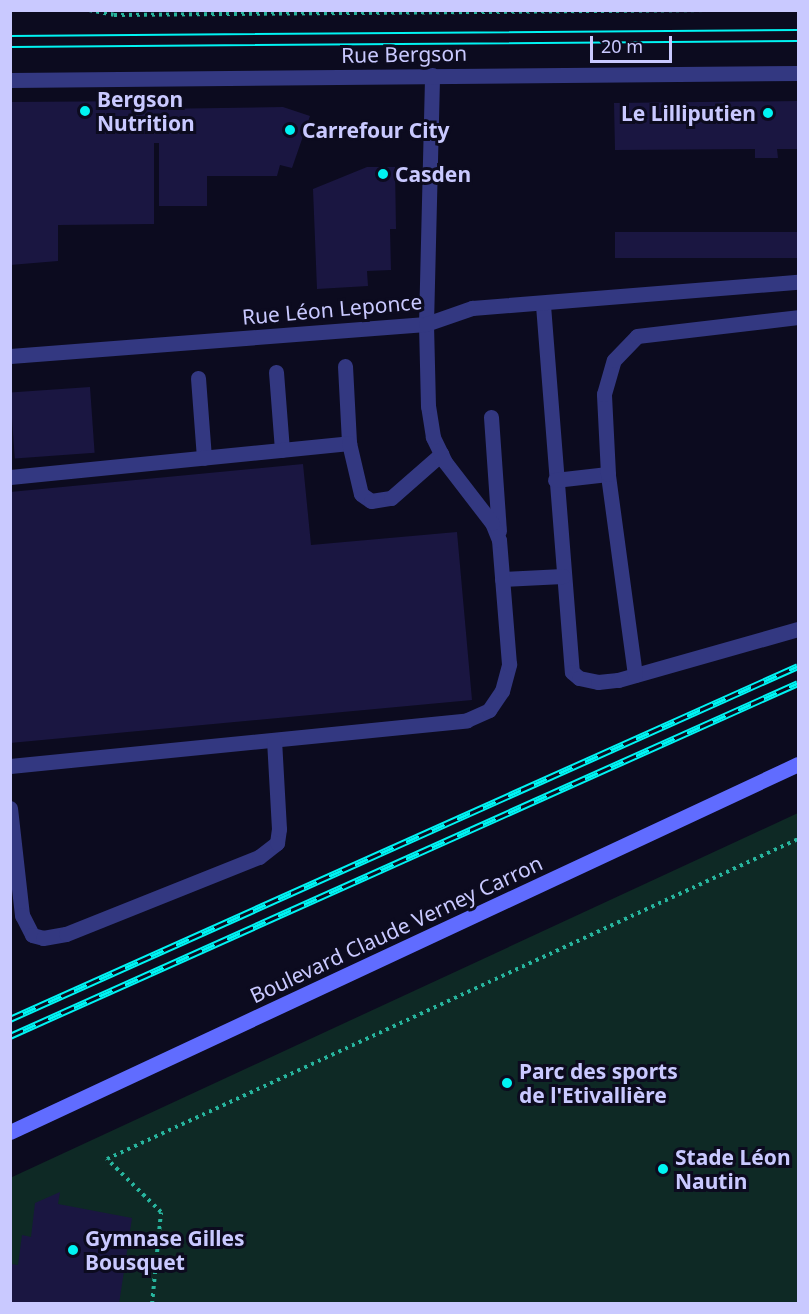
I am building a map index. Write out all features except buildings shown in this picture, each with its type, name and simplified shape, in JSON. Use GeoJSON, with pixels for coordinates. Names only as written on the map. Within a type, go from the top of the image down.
{"type":"FeatureCollection","features":[{"type":"Feature","properties":{"kind":"main road","name":"Boulevard Claude Verney Carron"},"geometry":{"type":"LineString","coordinates":[[10,1132],[798,764]]}},
{"type":"Feature","properties":{"kind":"street","name":"Rue Bergson"},"geometry":{"type":"LineString","coordinates":[[10,80],[798,73]]}},
{"type":"Feature","properties":{"kind":"street"},"geometry":{"type":"LineString","coordinates":[[432,75],[426,324],[428,406],[433,437],[441,454],[492,523],[499,540]]}},
{"type":"Feature","properties":{"kind":"street","name":"Rue Léon Leponce"},"geometry":{"type":"LineString","coordinates":[[10,356],[426,324],[472,308],[543,305],[798,282]]}},
{"type":"Feature","properties":{"kind":"street"},"geometry":{"type":"LineString","coordinates":[[543,305],[555,480],[572,672],[579,678],[598,682],[635,675],[798,628]]}},
{"type":"Feature","properties":{"kind":"street"},"geometry":{"type":"LineString","coordinates":[[635,675],[608,474],[604,394],[614,360],[622,348],[638,336],[798,317]]}},
{"type":"Feature","properties":{"kind":"street"},"geometry":{"type":"LineString","coordinates":[[345,366],[349,443],[361,494],[372,501],[391,498],[441,454]]}},
{"type":"Feature","properties":{"kind":"street"},"geometry":{"type":"LineString","coordinates":[[276,372],[282,450]]}},
{"type":"Feature","properties":{"kind":"street"},"geometry":{"type":"LineString","coordinates":[[198,378],[204,458]]}},
{"type":"Feature","properties":{"kind":"street"},"geometry":{"type":"LineString","coordinates":[[10,766],[467,720],[489,710],[502,691],[509,664],[491,417]]}},
{"type":"Feature","properties":{"kind":"street"},"geometry":{"type":"LineString","coordinates":[[10,477],[349,443]]}},
{"type":"Feature","properties":{"kind":"street"},"geometry":{"type":"LineString","coordinates":[[555,480],[608,474]]}},
{"type":"Feature","properties":{"kind":"street"},"geometry":{"type":"LineString","coordinates":[[502,579],[563,576]]}},
{"type":"Feature","properties":{"kind":"street"},"geometry":{"type":"LineString","coordinates":[[10,808],[12,843],[22,915],[32,935],[43,938],[66,934],[260,857],[277,843],[279,829],[274,740]]}},
{"type":"Feature","properties":{"kind":"path"},"geometry":{"type":"LineString","coordinates":[[89,10],[114,15],[708,10]]}},
{"type":"Feature","properties":{"kind":"path"},"geometry":{"type":"LineString","coordinates":[[152,1304],[161,1212],[107,1159],[798,839]]}},
{"type":"Feature","properties":{"kind":"green space","name":"Parc des sports de l'Etivallière"},"geometry":{"type":"Polygon","coordinates":[[[798,813],[798,1303],[11,1303],[10,1178],[798,813]]]}},
{"type":"Feature","properties":{"kind":"tram line"},"geometry":{"type":"LineString","coordinates":[[10,36],[798,30]]}},
{"type":"Feature","properties":{"kind":"tram line"},"geometry":{"type":"LineString","coordinates":[[10,47],[798,41]]}},
{"type":"Feature","properties":{"kind":"railway"},"geometry":{"type":"LineString","coordinates":[[10,1019],[798,666]]}},
{"type":"Feature","properties":{"kind":"railway"},"geometry":{"type":"LineString","coordinates":[[10,1036],[798,683]]}},
{"type":"Feature","properties":{"kind":"place","name":"Bergson Nutrition"},"geometry":{"type":"Point","coordinates":[85,111]}},
{"type":"Feature","properties":{"kind":"place","name":"Le Lilliputien"},"geometry":{"type":"Point","coordinates":[768,113]}},
{"type":"Feature","properties":{"kind":"place","name":"Carrefour City"},"geometry":{"type":"Point","coordinates":[290,130]}},
{"type":"Feature","properties":{"kind":"place","name":"Casden"},"geometry":{"type":"Point","coordinates":[383,174]}},
{"type":"Feature","properties":{"kind":"place","name":"Parc des sports de l'Etivallière"},"geometry":{"type":"Point","coordinates":[507,1083]}},
{"type":"Feature","properties":{"kind":"place","name":"Stade Léon Nautin"},"geometry":{"type":"Point","coordinates":[663,1169]}},
{"type":"Feature","properties":{"kind":"place","name":"Gymnase Gilles Bousquet"},"geometry":{"type":"Point","coordinates":[73,1250]}}]}
